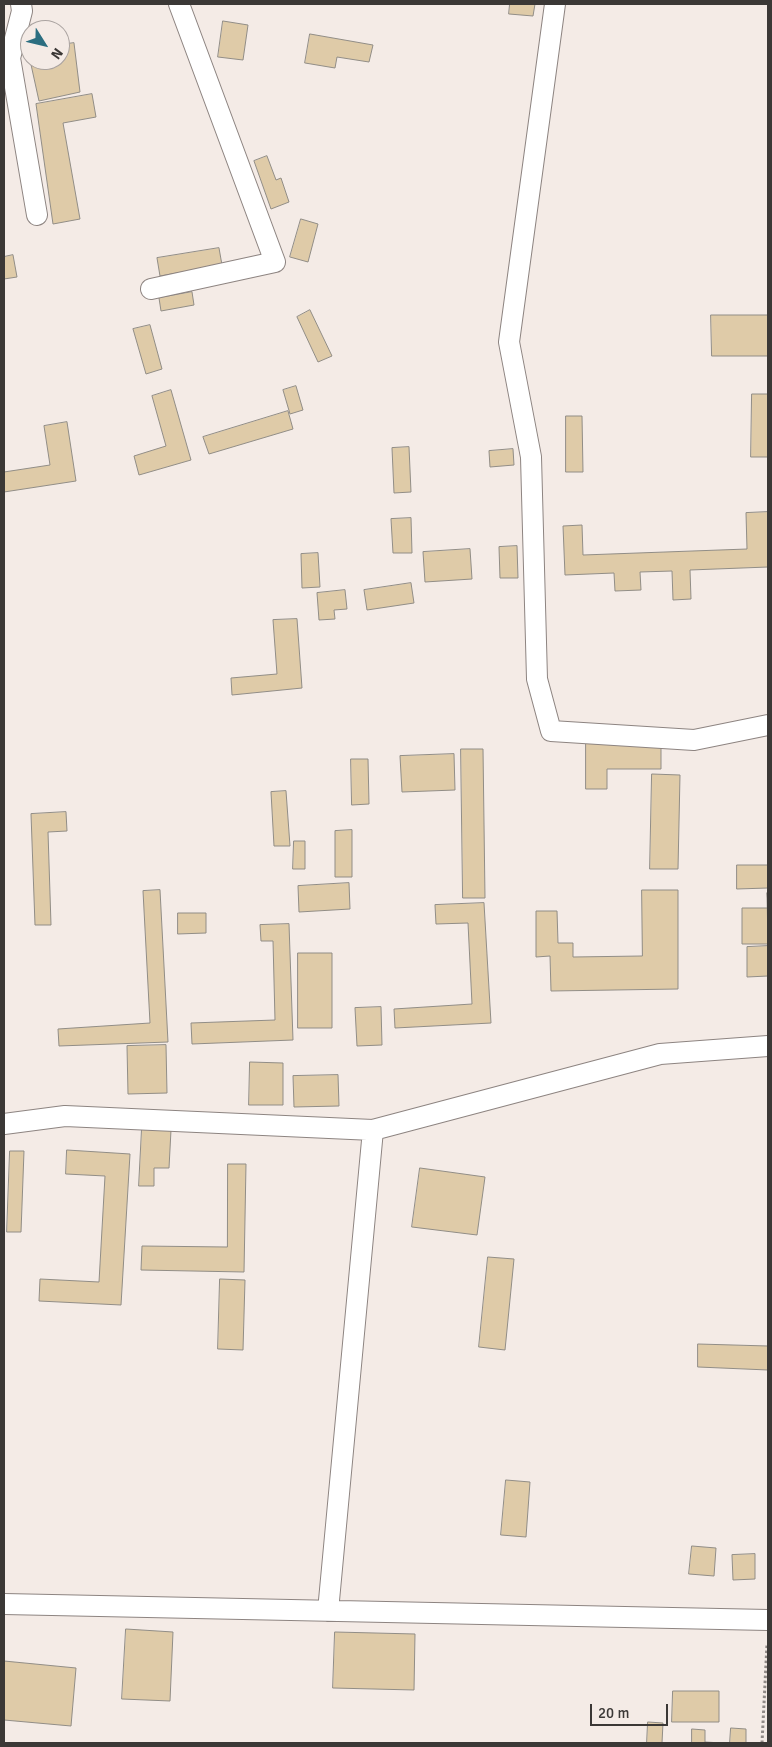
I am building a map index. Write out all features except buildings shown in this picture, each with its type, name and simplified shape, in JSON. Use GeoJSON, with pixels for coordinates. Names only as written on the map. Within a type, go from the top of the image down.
{"type":"FeatureCollection","features":[{"type":"Feature","properties":{"kind":"street"},"geometry":{"type":"LineString","coordinates":[[21,4],[22,11],[10,58],[37,215]]}},
{"type":"Feature","properties":{"kind":"street"},"geometry":{"type":"LineString","coordinates":[[151,289],[275,262],[179,4]]}},
{"type":"Feature","properties":{"kind":"street"},"geometry":{"type":"LineString","coordinates":[[555,4],[509,342],[531,457],[537,679],[551,731],[694,740],[768,725]]}},
{"type":"Feature","properties":{"kind":"street"},"geometry":{"type":"LineString","coordinates":[[4,1124],[65,1116],[373,1130],[660,1054],[768,1046]]}},
{"type":"Feature","properties":{"kind":"street"},"geometry":{"type":"LineString","coordinates":[[328,1611],[373,1130]]}},
{"type":"Feature","properties":{"kind":"street"},"geometry":{"type":"LineString","coordinates":[[4,1604],[768,1620]]}},
{"type":"Feature","properties":{"kind":"path"},"geometry":{"type":"LineString","coordinates":[[762,1743],[768,1620]]}}]}
